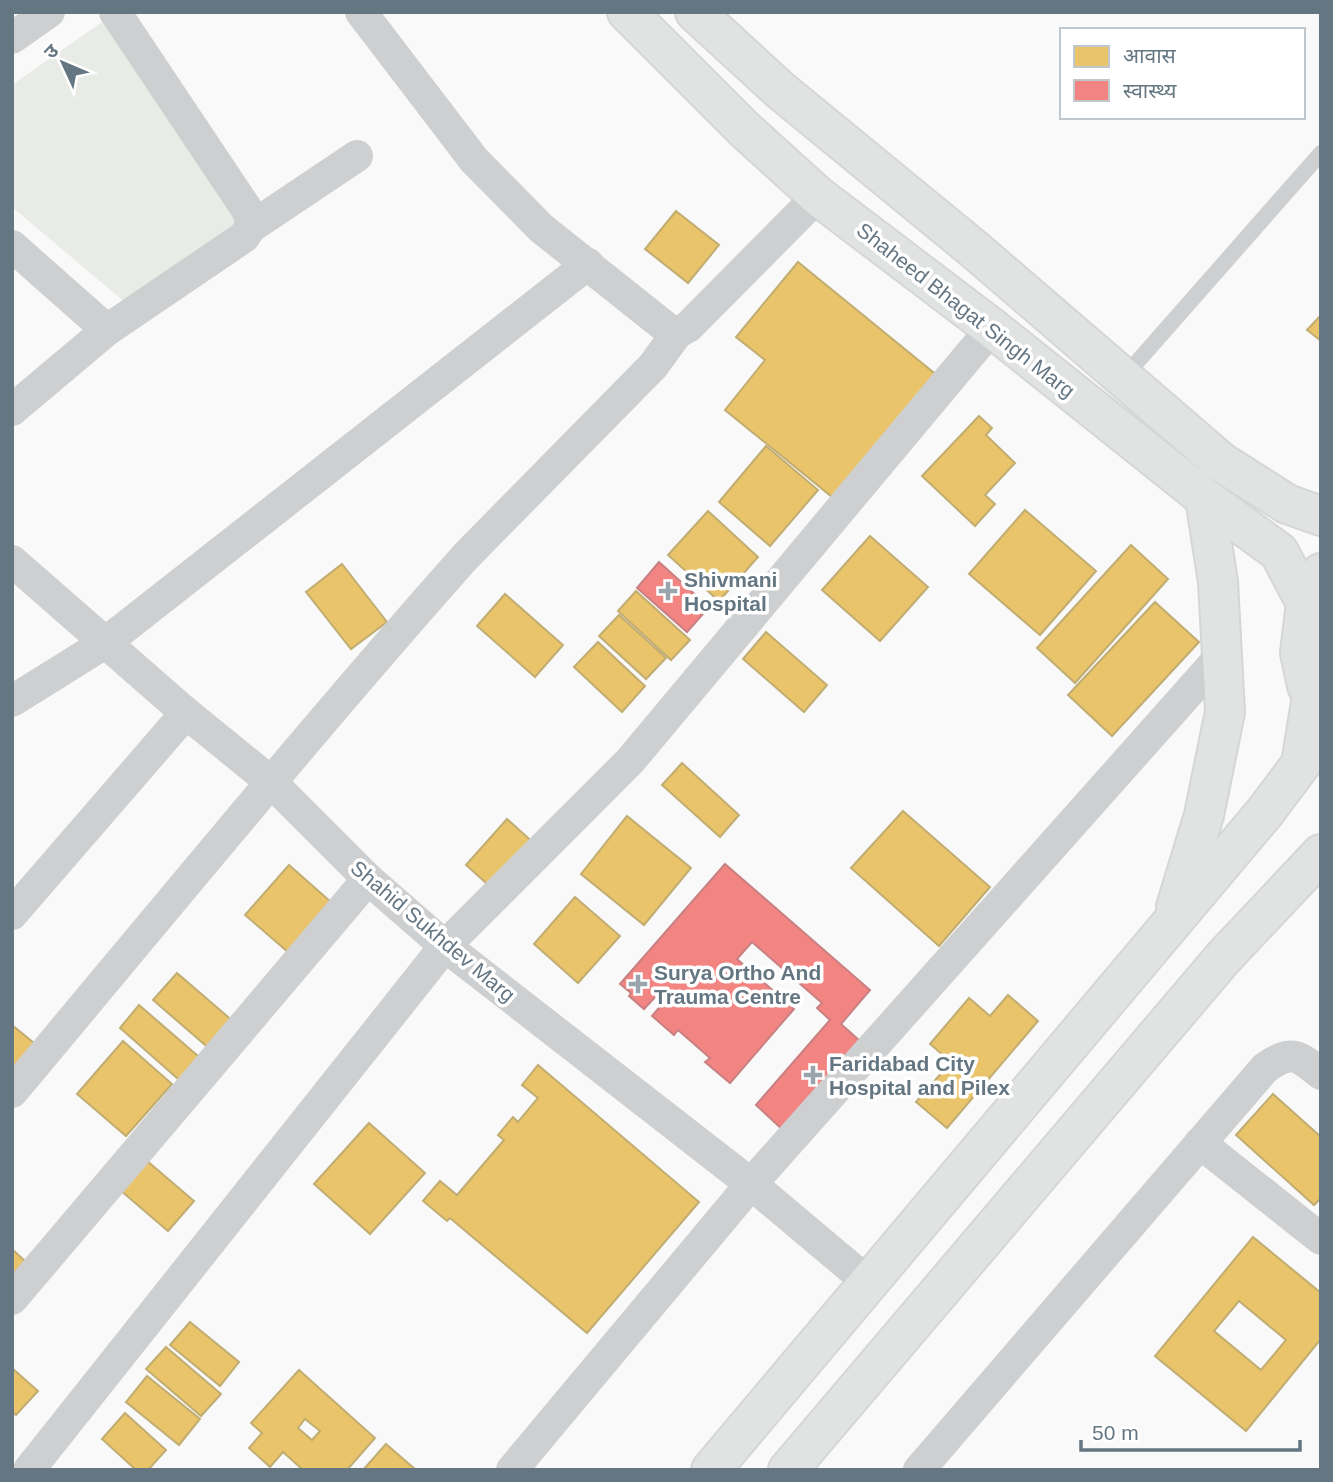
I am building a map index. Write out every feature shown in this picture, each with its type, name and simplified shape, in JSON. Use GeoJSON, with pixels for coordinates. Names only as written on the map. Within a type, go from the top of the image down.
{"type":"FeatureCollection","features":[{"type":"Feature","properties":{"kind":"street"},"geometry":{"type":"LineString","coordinates":[[12,38],[49,12]]}},
{"type":"Feature","properties":{"kind":"street"},"geometry":{"type":"LineString","coordinates":[[115,12],[246,208],[252,218],[251,228]]}},
{"type":"Feature","properties":{"kind":"street"},"geometry":{"type":"LineString","coordinates":[[361,12],[474,160],[541,228],[668,330],[677,333]]}},
{"type":"Feature","properties":{"kind":"street","name":"Shaheed Bhagat Singh Marg"},"geometry":{"type":"LineString","coordinates":[[627,12],[745,130],[818,196],[992,328],[1205,498],[1279,552],[1313,588]]}},
{"type":"Feature","properties":{"kind":"street"},"geometry":{"type":"LineString","coordinates":[[695,12],[780,90],[975,250],[1221,462],[1287,504],[1321,516]]}},
{"type":"Feature","properties":{"kind":"street"},"geometry":{"type":"LineString","coordinates":[[12,410],[107,330],[357,156]]}},
{"type":"Feature","properties":{"kind":"street"},"geometry":{"type":"LineString","coordinates":[[12,1093],[271,782],[465,557],[653,366],[677,333],[688,327],[818,196]]}},
{"type":"Feature","properties":{"kind":"street"},"geometry":{"type":"LineString","coordinates":[[12,246],[107,330]]}},
{"type":"Feature","properties":{"kind":"street"},"geometry":{"type":"LineString","coordinates":[[12,701],[105,643],[588,264]]}},
{"type":"Feature","properties":{"kind":"street"},"geometry":{"type":"LineString","coordinates":[[29,1470],[445,946],[630,761],[992,328]]}},
{"type":"Feature","properties":{"kind":"street"},"geometry":{"type":"LineString","coordinates":[[1172,922],[1204,815],[1225,712],[1218,582],[1205,498]]}},
{"type":"Feature","properties":{"kind":"street","name":"Shahid Sukhdev Marg"},"geometry":{"type":"LineString","coordinates":[[12,561],[186,713],[271,782],[368,879],[445,946],[751,1184],[869,1283]]}},
{"type":"Feature","properties":{"kind":"street"},"geometry":{"type":"LineString","coordinates":[[712,1470],[1265,812],[1301,764],[1316,702],[1300,653],[1313,588]]}},
{"type":"Feature","properties":{"kind":"street"},"geometry":{"type":"LineString","coordinates":[[512,1470],[751,1184],[1222,654]]}},
{"type":"Feature","properties":{"kind":"street"},"geometry":{"type":"LineString","coordinates":[[12,914],[186,713]]}},
{"type":"Feature","properties":{"kind":"street"},"geometry":{"type":"LineString","coordinates":[[788,1470],[1214,969],[1321,854]]}},
{"type":"Feature","properties":{"kind":"street"},"geometry":{"type":"LineString","coordinates":[[12,1299],[368,879]]}},
{"type":"Feature","properties":{"kind":"street"},"geometry":{"type":"LineString","coordinates":[[919,1470],[1265,1068],[1280,1057],[1293,1056],[1321,1074]]}},
{"type":"Feature","properties":{"kind":"street"},"geometry":{"type":"LineString","coordinates":[[1200,1143],[1321,1239]]}},
{"type":"Feature","properties":{"kind":"lane"},"geometry":{"type":"LineString","coordinates":[[1123,378],[1321,153]]}},
{"type":"Feature","properties":{"kind":"shaded area"},"geometry":{"type":"Polygon","coordinates":[[[102,22],[255,223],[133,309],[12,207],[12,85],[102,22]]]}},
{"type":"Feature","properties":{"kind":"building: आवास"},"geometry":{"type":"Polygon","coordinates":[[[676,211],[719,245],[688,283],[645,249],[676,211]]]}},
{"type":"Feature","properties":{"kind":"building: आवास"},"geometry":{"type":"Polygon","coordinates":[[[798,262],[939,377],[837,501],[725,410],[765,360],[736,337],[798,262]]]}},
{"type":"Feature","properties":{"kind":"building: आवास"},"geometry":{"type":"Polygon","coordinates":[[[1321,315],[1321,341],[1307,330],[1321,315]]]}},
{"type":"Feature","properties":{"kind":"building: आवास"},"geometry":{"type":"Polygon","coordinates":[[[979,416],[992,428],[986,435],[1015,463],[985,495],[995,504],[975,526],[922,476],[979,416]]]}},
{"type":"Feature","properties":{"kind":"building: आवास"},"geometry":{"type":"Polygon","coordinates":[[[766,446],[818,490],[770,546],[719,502],[766,446]]]}},
{"type":"Feature","properties":{"kind":"building: आवास"},"geometry":{"type":"Polygon","coordinates":[[[1025,510],[1096,571],[1040,635],[969,574],[1025,510]]]}},
{"type":"Feature","properties":{"kind":"building: आवास"},"geometry":{"type":"Polygon","coordinates":[[[708,511],[758,557],[719,601],[668,555],[708,511]]]}},
{"type":"Feature","properties":{"kind":"building: आवास"},"geometry":{"type":"Polygon","coordinates":[[[870,536],[928,587],[880,641],[822,590],[870,536]]]}},
{"type":"Feature","properties":{"kind":"building: आवास"},"geometry":{"type":"Polygon","coordinates":[[[1131,545],[1168,579],[1075,683],[1037,648],[1131,545]]]}},
{"type":"Feature","properties":{"kind":"building: आवास"},"geometry":{"type":"Polygon","coordinates":[[[342,564],[387,622],[351,649],[306,592],[342,564]]]}},
{"type":"Feature","properties":{"kind":"building: आवास"},"geometry":{"type":"Polygon","coordinates":[[[636,591],[690,640],[671,660],[618,611],[636,591]]]}},
{"type":"Feature","properties":{"kind":"building: आवास"},"geometry":{"type":"Polygon","coordinates":[[[505,594],[563,645],[535,677],[477,626],[505,594]]]}},
{"type":"Feature","properties":{"kind":"building: आवास"},"geometry":{"type":"Polygon","coordinates":[[[1155,602],[1199,642],[1112,736],[1068,695],[1155,602]]]}},
{"type":"Feature","properties":{"kind":"building: आवास"},"geometry":{"type":"Polygon","coordinates":[[[619,615],[666,658],[646,679],[599,636],[619,615]]]}},
{"type":"Feature","properties":{"kind":"building: आवास"},"geometry":{"type":"Polygon","coordinates":[[[766,632],[827,685],[804,712],[743,659],[766,632]]]}},
{"type":"Feature","properties":{"kind":"building: आवास"},"geometry":{"type":"Polygon","coordinates":[[[598,642],[645,686],[622,712],[574,667],[598,642]]]}},
{"type":"Feature","properties":{"kind":"building: आवास"},"geometry":{"type":"Polygon","coordinates":[[[682,763],[739,815],[720,837],[662,785],[682,763]]]}},
{"type":"Feature","properties":{"kind":"building: आवास"},"geometry":{"type":"Polygon","coordinates":[[[903,811],[990,887],[939,946],[851,868],[903,811]]]}},
{"type":"Feature","properties":{"kind":"building: आवास"},"geometry":{"type":"Polygon","coordinates":[[[627,816],[691,868],[644,925],[581,874],[627,816]]]}},
{"type":"Feature","properties":{"kind":"building: आवास"},"geometry":{"type":"Polygon","coordinates":[[[507,819],[536,845],[495,891],[466,865],[507,819]]]}},
{"type":"Feature","properties":{"kind":"building: आवास"},"geometry":{"type":"Polygon","coordinates":[[[289,865],[331,902],[288,952],[245,915],[289,865]]]}},
{"type":"Feature","properties":{"kind":"building: आवास"},"geometry":{"type":"Polygon","coordinates":[[[575,897],[620,936],[578,983],[534,944],[575,897]]]}},
{"type":"Feature","properties":{"kind":"building: आवास"},"geometry":{"type":"Polygon","coordinates":[[[177,973],[235,1023],[211,1050],[153,1000],[177,973]]]}},
{"type":"Feature","properties":{"kind":"building: आवास"},"geometry":{"type":"Polygon","coordinates":[[[1008,995],[1038,1021],[947,1128],[916,1102],[951,1062],[930,1044],[969,998],[990,1016],[1008,995]]]}},
{"type":"Feature","properties":{"kind":"building: आवास"},"geometry":{"type":"Polygon","coordinates":[[[139,1005],[205,1062],[185,1085],[120,1028],[139,1005]]]}},
{"type":"Feature","properties":{"kind":"building: आवास"},"geometry":{"type":"Polygon","coordinates":[[[12,1025],[40,1048],[12,1082],[12,1025]]]}},
{"type":"Feature","properties":{"kind":"building: आवास"},"geometry":{"type":"Polygon","coordinates":[[[123,1041],[172,1084],[126,1136],[77,1094],[123,1041]]]}},
{"type":"Feature","properties":{"kind":"building: आवास"},"geometry":{"type":"Polygon","coordinates":[[[538,1065],[699,1202],[587,1333],[450,1218],[447,1221],[423,1201],[440,1181],[457,1195],[504,1140],[498,1135],[513,1117],[518,1122],[538,1098],[522,1085],[538,1065]]]}},
{"type":"Feature","properties":{"kind":"building: आवास"},"geometry":{"type":"Polygon","coordinates":[[[1273,1094],[1321,1137],[1321,1198],[1314,1205],[1236,1135],[1273,1094]]]}},
{"type":"Feature","properties":{"kind":"building: आवास"},"geometry":{"type":"Polygon","coordinates":[[[369,1123],[425,1173],[370,1234],[314,1184],[369,1123]]]}},
{"type":"Feature","properties":{"kind":"building: आवास"},"geometry":{"type":"Polygon","coordinates":[[[146,1160],[194,1201],[168,1231],[120,1190],[146,1160]]]}},
{"type":"Feature","properties":{"kind":"building: आवास"},"geometry":{"type":"Polygon","coordinates":[[[1253,1237],[1321,1293],[1321,1339],[1246,1431],[1155,1356],[1253,1237]],[[1239,1301],[1214,1331],[1261,1370],[1286,1340],[1239,1301]]]}},
{"type":"Feature","properties":{"kind":"building: आवास"},"geometry":{"type":"Polygon","coordinates":[[[12,1249],[25,1261],[12,1275],[12,1249]]]}},
{"type":"Feature","properties":{"kind":"building: आवास"},"geometry":{"type":"Polygon","coordinates":[[[190,1322],[239,1362],[220,1386],[170,1345],[190,1322]]]}},
{"type":"Feature","properties":{"kind":"building: आवास"},"geometry":{"type":"Polygon","coordinates":[[[166,1347],[221,1394],[201,1416],[146,1369],[166,1347]]]}},
{"type":"Feature","properties":{"kind":"building: आवास"},"geometry":{"type":"Polygon","coordinates":[[[12,1368],[38,1391],[16,1415],[12,1412],[12,1368]]]}},
{"type":"Feature","properties":{"kind":"building: आवास"},"geometry":{"type":"Polygon","coordinates":[[[299,1370],[375,1438],[347,1470],[303,1470],[283,1452],[270,1467],[249,1448],[262,1433],[251,1423],[299,1370]],[[305,1419],[298,1428],[312,1440],[320,1431],[305,1419]]]}},
{"type":"Feature","properties":{"kind":"building: आवास"},"geometry":{"type":"Polygon","coordinates":[[[147,1376],[200,1419],[179,1445],[126,1402],[147,1376]]]}},
{"type":"Feature","properties":{"kind":"building: आवास"},"geometry":{"type":"Polygon","coordinates":[[[125,1413],[166,1450],[148,1470],[136,1470],[102,1439],[125,1413]]]}},
{"type":"Feature","properties":{"kind":"building: आवास"},"geometry":{"type":"Polygon","coordinates":[[[386,1444],[416,1470],[363,1470],[386,1444]]]}},
{"type":"Feature","properties":{"kind":"building: स्वास्थ्य"},"geometry":{"type":"Polygon","coordinates":[[[659,562],[709,607],[687,632],[637,588],[659,562]]]}},
{"type":"Feature","properties":{"kind":"building: स्वास्थ्य"},"geometry":{"type":"Polygon","coordinates":[[[725,864],[870,990],[841,1024],[860,1041],[783,1130],[756,1105],[830,1020],[817,1008],[822,1003],[752,942],[737,959],[794,1009],[730,1083],[705,1062],[710,1058],[678,1030],[674,1035],[652,1016],[665,1001],[657,995],[644,1009],[620,984],[725,864]]]}},
{"type":"Feature","properties":{"kind":"place","name":"Shivmani Hospital"},"geometry":{"type":"Point","coordinates":[668,591]}},
{"type":"Feature","properties":{"kind":"place","name":"Surya Ortho And Trauma Centre"},"geometry":{"type":"Point","coordinates":[638,984]}},
{"type":"Feature","properties":{"kind":"place","name":"Faridabad City Hospital and Pilex"},"geometry":{"type":"Point","coordinates":[813,1075]}}]}
